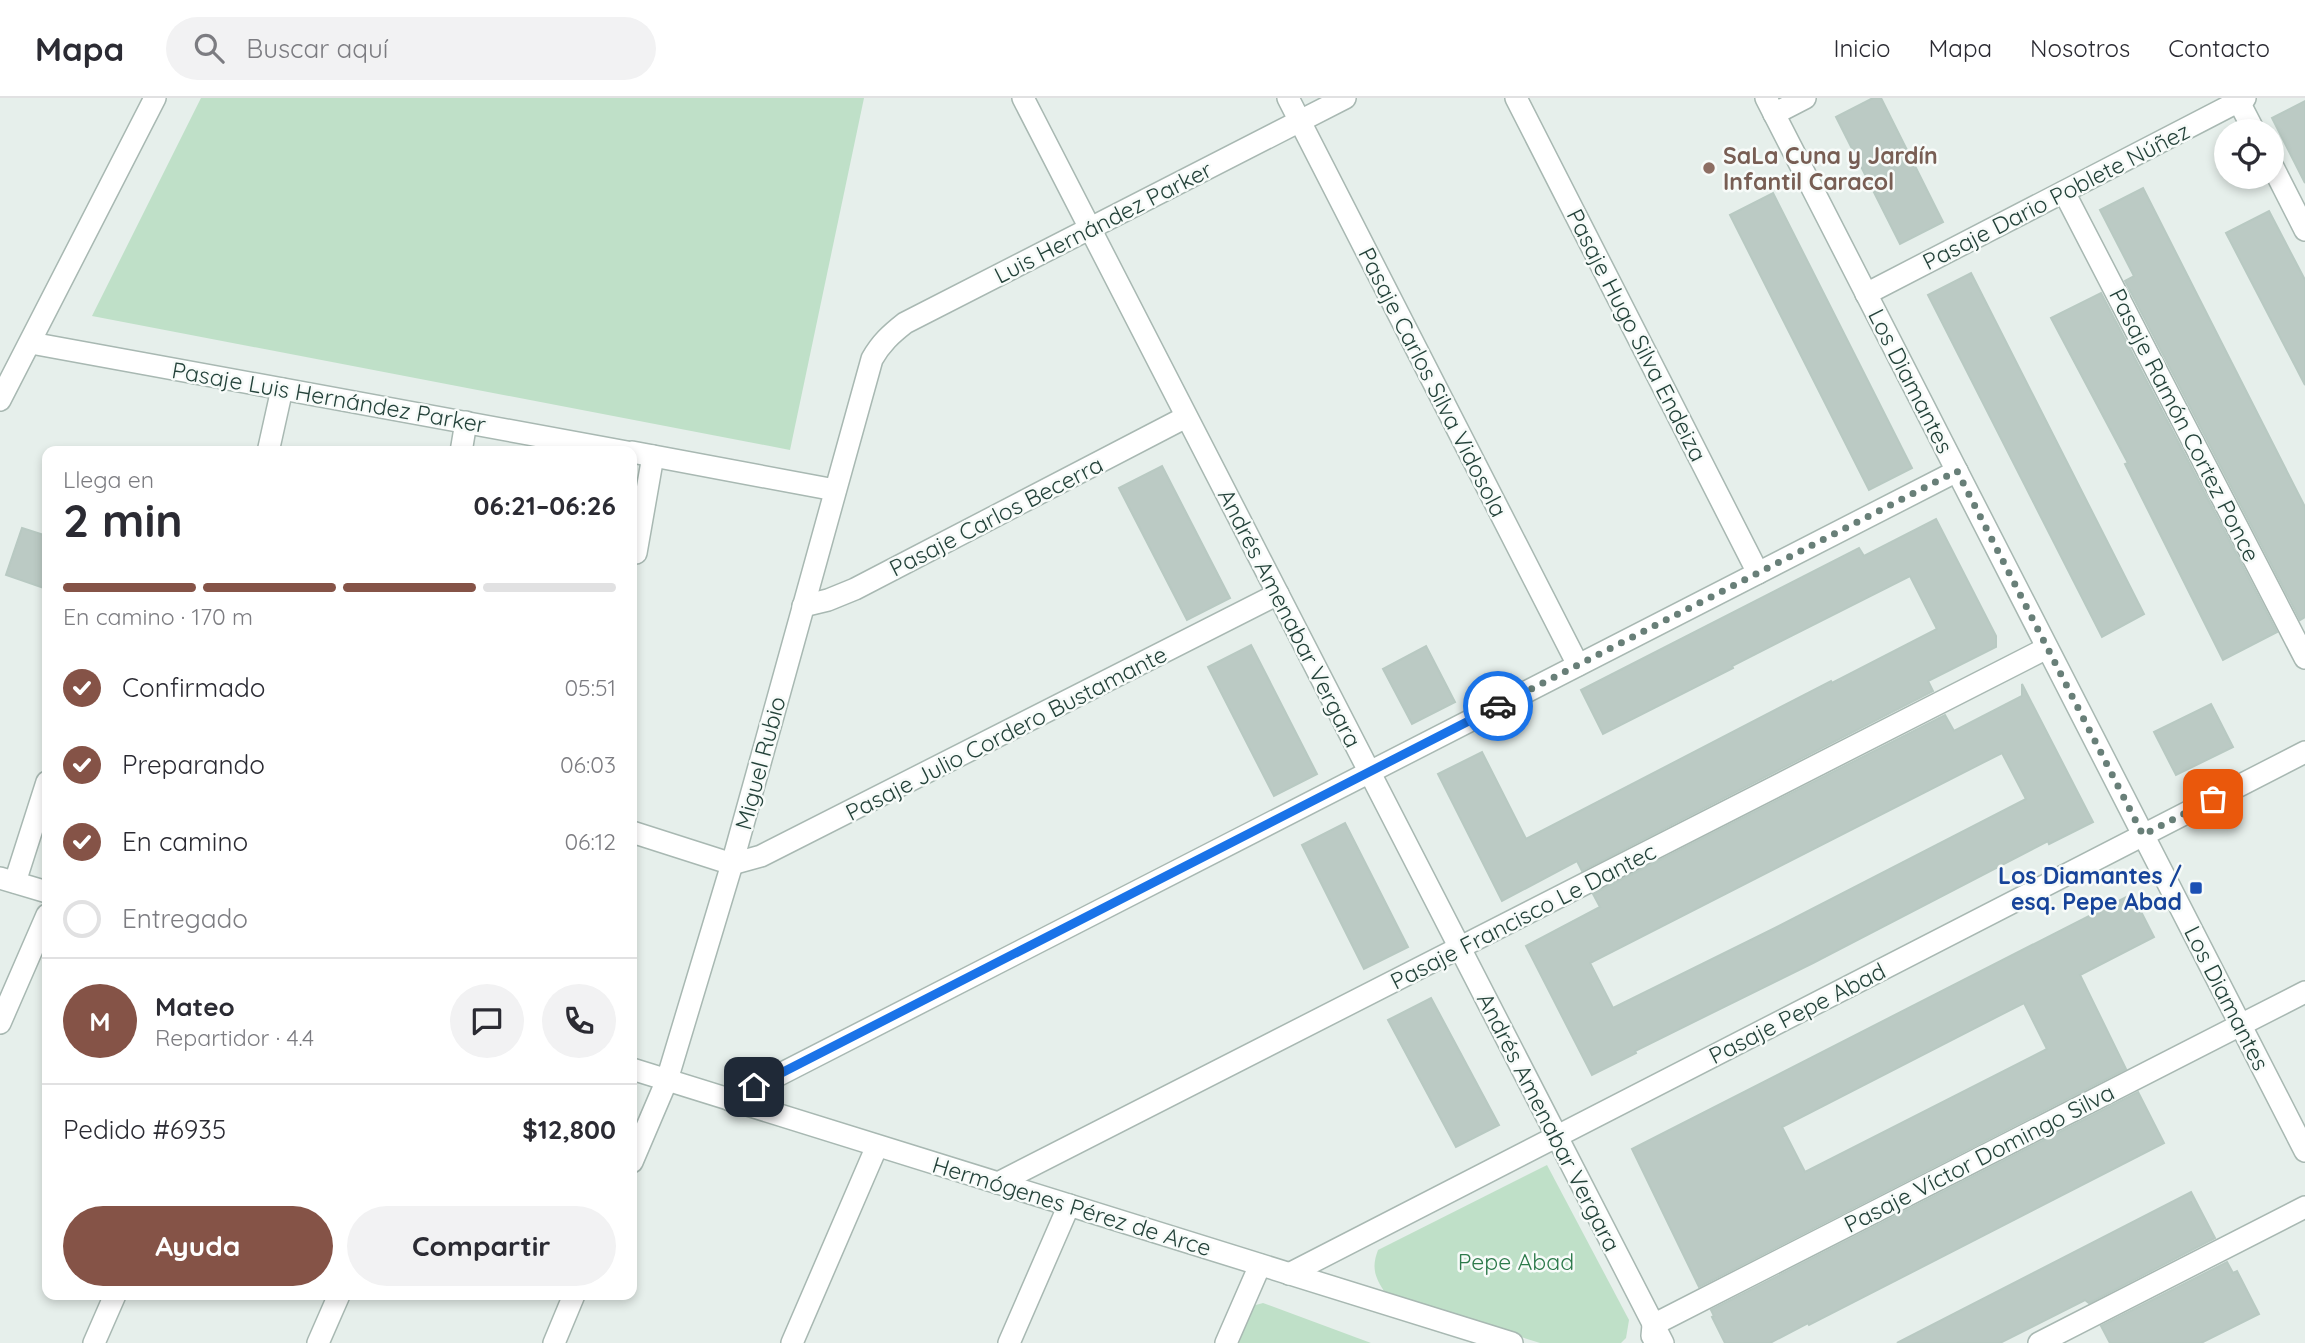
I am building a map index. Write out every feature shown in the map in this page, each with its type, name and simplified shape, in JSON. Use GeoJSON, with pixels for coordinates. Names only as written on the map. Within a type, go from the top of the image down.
{"type":"FeatureCollection","features":[{"type":"Feature","properties":{"kind":"street"},"geometry":{"type":"LineString","coordinates":[[0,400],[155,98]]}},
{"type":"Feature","properties":{"kind":"street","name":"Andrés Amenabar Vergara"},"geometry":{"type":"LineString","coordinates":[[1023,98],[1460,948],[1656,1337]]}},
{"type":"Feature","properties":{"kind":"street","name":"Pasaje Carlos Silva Vidosola"},"geometry":{"type":"LineString","coordinates":[[1288,98],[1578,665]]}},
{"type":"Feature","properties":{"kind":"street","name":"Luis Hernández Parker"},"geometry":{"type":"LineString","coordinates":[[872,359],[889,335],[905,323],[1345,98]]}},
{"type":"Feature","properties":{"kind":"street","name":"Pasaje Hugo Silva Endeiza"},"geometry":{"type":"LineString","coordinates":[[1516,98],[1758,573]]}},
{"type":"Feature","properties":{"kind":"street"},"geometry":{"type":"LineString","coordinates":[[1770,106],[1805,98]]}},
{"type":"Feature","properties":{"kind":"street"},"geometry":{"type":"LineString","coordinates":[[2240,99],[2249,119]]}},
{"type":"Feature","properties":{"kind":"street","name":"Pasaje Dario Poblete Núñez"},"geometry":{"type":"LineString","coordinates":[[1866,294],[2240,99]]}},
{"type":"Feature","properties":{"kind":"street","name":"Los Diamantes"},"geometry":{"type":"LineString","coordinates":[[1770,106],[2305,1151]]}},
{"type":"Feature","properties":{"kind":"street"},"geometry":{"type":"LineString","coordinates":[[2284,189],[2305,230]]}},
{"type":"Feature","properties":{"kind":"street","name":"Pasaje Ramón Cortez Ponce"},"geometry":{"type":"LineString","coordinates":[[2064,192],[2305,658]]}},
{"type":"Feature","properties":{"kind":"street","name":"Pasaje Luis Hernández Parker"},"geometry":{"type":"LineString","coordinates":[[31,342],[598,446]]}},
{"type":"Feature","properties":{"kind":"street","name":"Miguel Rubio"},"geometry":{"type":"LineString","coordinates":[[637,1150],[667,1080],[732,864],[872,359]]}},
{"type":"Feature","properties":{"kind":"street"},"geometry":{"type":"LineString","coordinates":[[269,446],[282,389]]}},
{"type":"Feature","properties":{"kind":"street","name":"Pasaje Carlos Becerra"},"geometry":{"type":"LineString","coordinates":[[803,606],[855,589],[1186,417]]}},
{"type":"Feature","properties":{"kind":"street"},"geometry":{"type":"LineString","coordinates":[[462,446],[466,422]]}},
{"type":"Feature","properties":{"kind":"street","name":"Pasaje Luis Hernández Parker"},"geometry":{"type":"LineString","coordinates":[[637,453],[835,490]]}},
{"type":"Feature","properties":{"kind":"street"},"geometry":{"type":"LineString","coordinates":[[730,1100],[1957,471]]}},
{"type":"Feature","properties":{"kind":"street","name":"Pasaje Julio Cordero Bustamante"},"geometry":{"type":"LineString","coordinates":[[732,864],[786,845],[1278,594]]}},
{"type":"Feature","properties":{"kind":"street","name":"Pasaje Francisco Le Dantec"},"geometry":{"type":"LineString","coordinates":[[998,1183],[2047,648]]}},
{"type":"Feature","properties":{"kind":"street","name":"Pasaje Pepe Abad"},"geometry":{"type":"LineString","coordinates":[[1289,1274],[2305,752]]}},
{"type":"Feature","properties":{"kind":"street"},"geometry":{"type":"LineString","coordinates":[[42,794],[7,880],[42,890]]}},
{"type":"Feature","properties":{"kind":"street"},"geometry":{"type":"LineString","coordinates":[[637,834],[732,864]]}},
{"type":"Feature","properties":{"kind":"street"},"geometry":{"type":"LineString","coordinates":[[0,1023],[42,926]]}},
{"type":"Feature","properties":{"kind":"street","name":"Pasaje Víctor Domingo Silva"},"geometry":{"type":"LineString","coordinates":[[1656,1337],[2305,992]]}},
{"type":"Feature","properties":{"kind":"street","name":"Hermógenes Pérez de Arce"},"geometry":{"type":"LineString","coordinates":[[637,1071],[1512,1343]]}},
{"type":"Feature","properties":{"kind":"street"},"geometry":{"type":"LineString","coordinates":[[792,1343],[877,1146]]}},
{"type":"Feature","properties":{"kind":"street"},"geometry":{"type":"LineString","coordinates":[[1009,1343],[1069,1205]]}},
{"type":"Feature","properties":{"kind":"street"},"geometry":{"type":"LineString","coordinates":[[2039,1343],[2305,1207]]}},
{"type":"Feature","properties":{"kind":"street"},"geometry":{"type":"LineString","coordinates":[[1226,1343],[1260,1265]]}},
{"type":"Feature","properties":{"kind":"street"},"geometry":{"type":"LineString","coordinates":[[93,1343],[113,1300]]}},
{"type":"Feature","properties":{"kind":"street"},"geometry":{"type":"LineString","coordinates":[[318,1343],[337,1300]]}},
{"type":"Feature","properties":{"kind":"street"},"geometry":{"type":"LineString","coordinates":[[554,1343],[572,1300]]}},
{"type":"Feature","properties":{"kind":"green space"},"geometry":{"type":"Polygon","coordinates":[[[201,98],[864,98],[790,450],[92,316],[201,98]]]}},
{"type":"Feature","properties":{"kind":"green space","name":"Pepe Abad"},"geometry":{"type":"Polygon","coordinates":[[[1547,1165],[1629,1320],[1626,1338],[1621,1343],[1540,1343],[1386,1294],[1375,1273],[1378,1250],[1547,1165]]]}},
{"type":"Feature","properties":{"kind":"green space"},"geometry":{"type":"Polygon","coordinates":[[[1263,1303],[1371,1343],[1237,1343],[1252,1306],[1263,1303]]]}},
{"type":"Feature","properties":{"kind":"building"},"geometry":{"type":"Polygon","coordinates":[[[1873,98],[1881,98],[1943,222],[1900,244],[1836,117],[1873,98]]]}},
{"type":"Feature","properties":{"kind":"building"},"geometry":{"type":"Polygon","coordinates":[[[2305,101],[2305,183],[2284,142],[2284,119],[2272,118],[2305,101]]]}},
{"type":"Feature","properties":{"kind":"building"},"geometry":{"type":"Polygon","coordinates":[[[2143,188],[2305,507],[2305,617],[2300,620],[2125,281],[2134,276],[2100,210],[2143,188]]]}},
{"type":"Feature","properties":{"kind":"building"},"geometry":{"type":"Polygon","coordinates":[[[1773,193],[1912,468],[1869,490],[1730,215],[1773,193]]]}},
{"type":"Feature","properties":{"kind":"building"},"geometry":{"type":"Polygon","coordinates":[[[2269,211],[2305,280],[2305,385],[2226,233],[2269,211]]]}},
{"type":"Feature","properties":{"kind":"building"},"geometry":{"type":"Polygon","coordinates":[[[1971,273],[2144,614],[2102,637],[1928,295],[1971,273]]]}},
{"type":"Feature","properties":{"kind":"building"},"geometry":{"type":"Polygon","coordinates":[[[2101,293],[2277,632],[2223,660],[2125,464],[2128,463],[2051,318],[2101,293]]]}},
{"type":"Feature","properties":{"kind":"building"},"geometry":{"type":"Polygon","coordinates":[[[1162,466],[1230,598],[1187,620],[1119,488],[1162,466]]]}},
{"type":"Feature","properties":{"kind":"building"},"geometry":{"type":"Polygon","coordinates":[[[1936,519],[1996,636],[1996,647],[1928,681],[1933,691],[1582,871],[1577,861],[1502,901],[1438,774],[1482,752],[1526,839],[1831,681],[1832,683],[1937,629],[1910,576],[1603,734],[1581,690],[1859,548],[1864,556],[1936,519]]]}},
{"type":"Feature","properties":{"kind":"building"},"geometry":{"type":"Polygon","coordinates":[[[22,528],[42,534],[42,587],[6,575],[22,528]]]}},
{"type":"Feature","properties":{"kind":"building"},"geometry":{"type":"Polygon","coordinates":[[[1251,645],[1317,774],[1274,796],[1208,667],[1251,645]]]}},
{"type":"Feature","properties":{"kind":"building"},"geometry":{"type":"Polygon","coordinates":[[[1426,646],[1455,702],[1412,724],[1383,669],[1426,646]]]}},
{"type":"Feature","properties":{"kind":"building"},"geometry":{"type":"Polygon","coordinates":[[[2022,684],[2093,822],[2049,844],[2048,841],[1592,1075],[1526,946],[1600,907],[1593,894],[1945,715],[1954,731],[2022,696],[2022,684]],[[2002,753],[1590,963],[1613,1008],[2026,799],[2002,753]]]}},
{"type":"Feature","properties":{"kind":"building"},"geometry":{"type":"Polygon","coordinates":[[[2211,704],[2233,747],[2176,775],[2154,732],[2211,704]]]}},
{"type":"Feature","properties":{"kind":"building"},"geometry":{"type":"Polygon","coordinates":[[[1345,823],[1408,947],[1364,969],[1302,845],[1345,823]]]}},
{"type":"Feature","properties":{"kind":"building"},"geometry":{"type":"Polygon","coordinates":[[[2132,894],[2154,937],[2080,975],[2126,1069],[1699,1287],[1632,1149],[2132,894]],[[2024,1003],[1782,1127],[1805,1172],[2047,1049],[2024,1003]]]}},
{"type":"Feature","properties":{"kind":"building"},"geometry":{"type":"Polygon","coordinates":[[[1431,998],[1499,1125],[1456,1147],[1388,1020],[1431,998]]]}},
{"type":"Feature","properties":{"kind":"building"},"geometry":{"type":"Polygon","coordinates":[[[2138,1092],[2164,1143],[1770,1343],[1725,1343],[1711,1310],[2138,1092]]]}},
{"type":"Feature","properties":{"kind":"building"},"geometry":{"type":"Polygon","coordinates":[[[2191,1192],[2215,1238],[2089,1303],[2085,1300],[2000,1343],[1897,1343],[2191,1192]]]}},
{"type":"Feature","properties":{"kind":"building"},"geometry":{"type":"Polygon","coordinates":[[[2227,1262],[2233,1273],[2237,1271],[2259,1314],[2201,1343],[2110,1343],[2101,1326],[2227,1262]]]}},
{"type":"Feature","properties":{"kind":"way so far"},"geometry":{"type":"LineString","coordinates":[[1498,706],[1957,471],[2143,835],[2213,799]]}},
{"type":"Feature","properties":{"kind":"place","name":"SaLa Cuna y Jardín Infantil Caracol"},"geometry":{"type":"Point","coordinates":[1709,168]}},
{"type":"Feature","properties":{"kind":"place","name":"Los Diamantes / esq. Pepe Abad"},"geometry":{"type":"Point","coordinates":[2196,888]}},
{"type":"Feature","properties":{"kind":"route"},"geometry":{"type":"LineString","coordinates":[[754,1087],[1498,706]]}}]}
